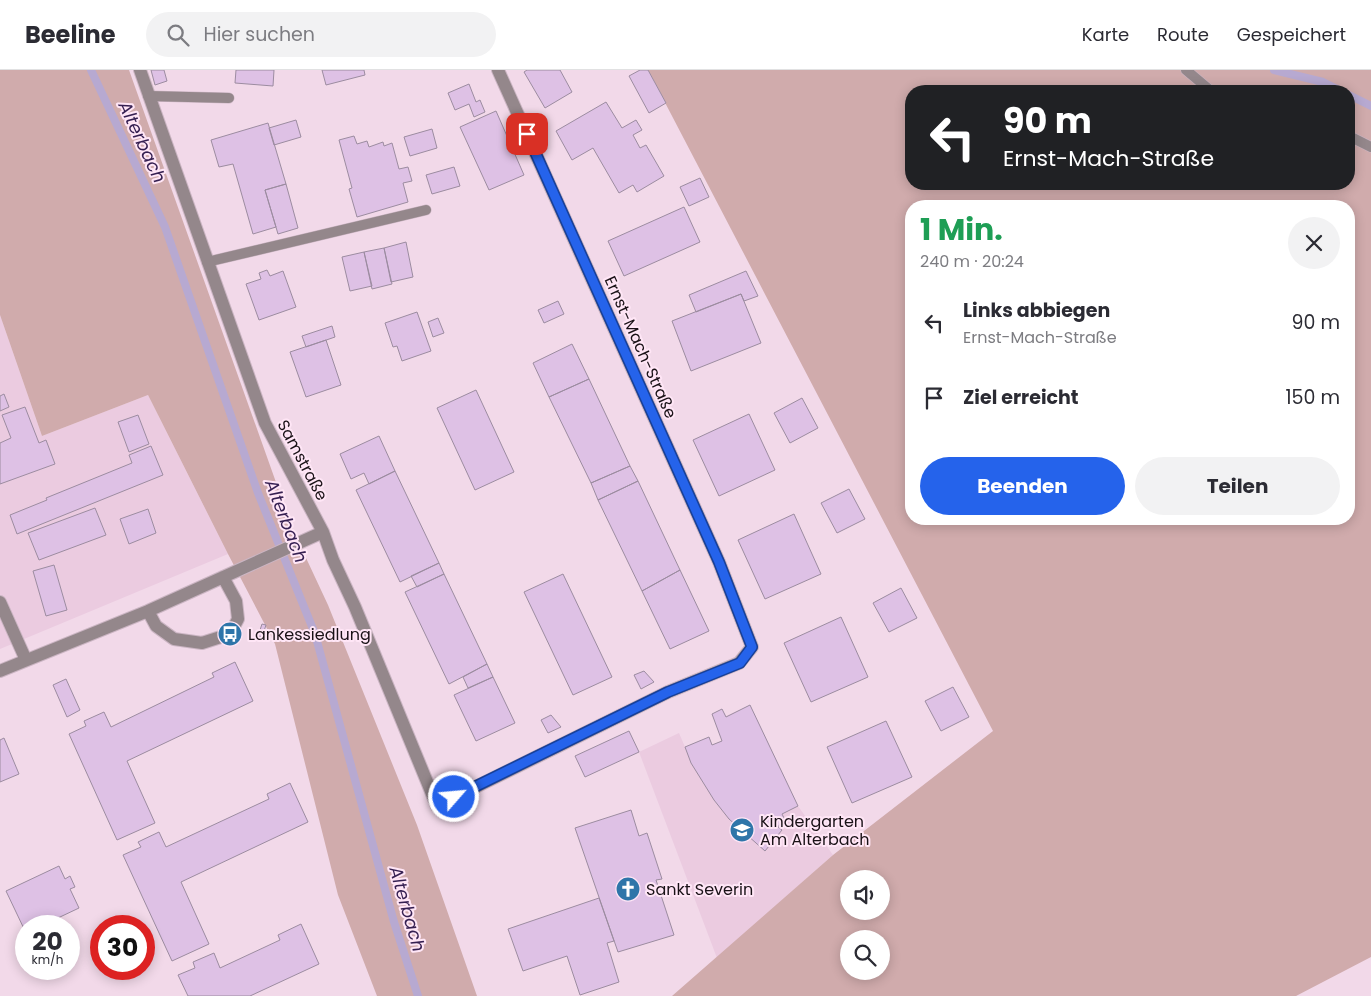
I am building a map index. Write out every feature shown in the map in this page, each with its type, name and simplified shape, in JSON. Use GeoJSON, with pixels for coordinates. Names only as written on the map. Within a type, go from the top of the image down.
{"type":"FeatureCollection","features":[{"type":"Feature","properties":{"kind":"street","name":"Samstraße"},"geometry":{"type":"LineString","coordinates":[[140,70],[265,423],[323,532]]}},
{"type":"Feature","properties":{"kind":"street","name":"Ernst-Mach-Straße"},"geometry":{"type":"LineString","coordinates":[[323,532],[333,560],[355,607],[437,806],[668,692],[740,663],[752,647],[719,562],[498,70]]}},
{"type":"Feature","properties":{"kind":"street"},"geometry":{"type":"LineString","coordinates":[[0,671],[148,611],[323,532]]}},
{"type":"Feature","properties":{"kind":"street"},"geometry":{"type":"LineString","coordinates":[[148,611],[156,626],[174,640],[202,643],[230,634],[238,619],[236,601],[223,577]]}},
{"type":"Feature","properties":{"kind":"street"},"geometry":{"type":"LineString","coordinates":[[0,602],[26,660]]}},
{"type":"Feature","properties":{"kind":"lane"},"geometry":{"type":"LineString","coordinates":[[1186,70],[1204,85]]}},
{"type":"Feature","properties":{"kind":"lane"},"geometry":{"type":"LineString","coordinates":[[148,96],[229,98]]}},
{"type":"Feature","properties":{"kind":"lane"},"geometry":{"type":"LineString","coordinates":[[1355,139],[1371,147]]}},
{"type":"Feature","properties":{"kind":"lane"},"geometry":{"type":"LineString","coordinates":[[207,262],[426,210]]}},
{"type":"Feature","properties":{"kind":"shaded area"},"geometry":{"type":"Polygon","coordinates":[[[0,70],[129,70],[293,530],[328,605],[417,825],[477,996],[377,996],[338,895],[275,644],[148,395],[42,436],[0,315],[0,70]]]}},
{"type":"Feature","properties":{"kind":"shaded area"},"geometry":{"type":"Polygon","coordinates":[[[648,70],[1371,70],[1371,957],[1296,996],[672,996],[833,855],[993,731],[648,70]]]}},
{"type":"Feature","properties":{"kind":"shaded area"},"geometry":{"type":"Polygon","coordinates":[[[0,315],[42,436],[148,395],[228,554],[0,649],[0,315]]]}},
{"type":"Feature","properties":{"kind":"shaded area","name":"Kindergarten Am Alterbach"},"geometry":{"type":"Polygon","coordinates":[[[750,705],[798,806],[833,855],[717,958],[639,752],[679,733],[685,747],[709,737],[712,745],[722,741],[712,714],[722,709],[726,716],[750,705]]]}},
{"type":"Feature","properties":{"kind":"building"},"geometry":{"type":"Polygon","coordinates":[[[151,70],[164,70],[167,81],[155,85],[151,70]]]}},
{"type":"Feature","properties":{"kind":"building"},"geometry":{"type":"Polygon","coordinates":[[[236,70],[274,70],[273,86],[235,83],[236,70]]]}},
{"type":"Feature","properties":{"kind":"building"},"geometry":{"type":"Polygon","coordinates":[[[322,70],[364,70],[365,75],[326,85],[322,70]]]}},
{"type":"Feature","properties":{"kind":"building"},"geometry":{"type":"Polygon","coordinates":[[[527,70],[560,70],[572,92],[545,108],[524,72],[527,70]]]}},
{"type":"Feature","properties":{"kind":"building"},"geometry":{"type":"Polygon","coordinates":[[[640,70],[648,70],[666,103],[649,113],[629,76],[640,70]]]}},
{"type":"Feature","properties":{"kind":"building"},"geometry":{"type":"Polygon","coordinates":[[[469,84],[476,102],[480,100],[485,112],[474,117],[469,104],[455,110],[448,93],[469,84]]]}},
{"type":"Feature","properties":{"kind":"building"},"geometry":{"type":"Polygon","coordinates":[[[606,102],[622,128],[636,120],[642,130],[633,135],[640,148],[646,145],[664,176],[637,192],[633,185],[619,193],[593,148],[572,160],[556,131],[606,102]]]}},
{"type":"Feature","properties":{"kind":"building"},"geometry":{"type":"Polygon","coordinates":[[[496,111],[524,175],[489,190],[460,127],[496,111]]]}},
{"type":"Feature","properties":{"kind":"building"},"geometry":{"type":"Polygon","coordinates":[[[296,120],[301,137],[274,145],[269,128],[296,120]]]}},
{"type":"Feature","properties":{"kind":"building"},"geometry":{"type":"Polygon","coordinates":[[[268,123],[286,184],[265,190],[276,227],[253,234],[233,164],[219,167],[211,140],[268,123]]]}},
{"type":"Feature","properties":{"kind":"building"},"geometry":{"type":"Polygon","coordinates":[[[432,129],[437,148],[410,156],[404,137],[432,129]]]}},
{"type":"Feature","properties":{"kind":"building"},"geometry":{"type":"Polygon","coordinates":[[[354,136],[357,144],[367,141],[369,147],[383,142],[384,146],[392,143],[399,169],[408,167],[412,181],[403,183],[408,202],[357,217],[349,189],[352,188],[339,140],[354,136]]]}},
{"type":"Feature","properties":{"kind":"building"},"geometry":{"type":"Polygon","coordinates":[[[454,167],[460,186],[432,194],[426,175],[454,167]]]}},
{"type":"Feature","properties":{"kind":"building"},"geometry":{"type":"Polygon","coordinates":[[[700,178],[709,197],[689,206],[680,187],[700,178]]]}},
{"type":"Feature","properties":{"kind":"building"},"geometry":{"type":"Polygon","coordinates":[[[286,184],[298,228],[278,234],[265,190],[286,184]]]}},
{"type":"Feature","properties":{"kind":"building"},"geometry":{"type":"Polygon","coordinates":[[[684,207],[700,242],[624,276],[608,241],[684,207]]]}},
{"type":"Feature","properties":{"kind":"building"},"geometry":{"type":"Polygon","coordinates":[[[406,242],[413,277],[391,282],[384,248],[406,242]]]}},
{"type":"Feature","properties":{"kind":"building"},"geometry":{"type":"Polygon","coordinates":[[[384,248],[392,284],[372,289],[364,252],[384,248]]]}},
{"type":"Feature","properties":{"kind":"building"},"geometry":{"type":"Polygon","coordinates":[[[364,252],[372,286],[350,291],[342,257],[364,252]]]}},
{"type":"Feature","properties":{"kind":"building"},"geometry":{"type":"Polygon","coordinates":[[[267,270],[270,276],[283,271],[296,307],[259,320],[246,284],[261,279],[259,273],[267,270]]]}},
{"type":"Feature","properties":{"kind":"building"},"geometry":{"type":"Polygon","coordinates":[[[746,271],[758,296],[744,301],[741,294],[696,312],[689,295],[746,271]]]}},
{"type":"Feature","properties":{"kind":"building"},"geometry":{"type":"Polygon","coordinates":[[[741,294],[761,343],[691,371],[672,321],[741,294]]]}},
{"type":"Feature","properties":{"kind":"building"},"geometry":{"type":"Polygon","coordinates":[[[558,301],[564,314],[544,323],[538,310],[558,301]]]}},
{"type":"Feature","properties":{"kind":"building"},"geometry":{"type":"Polygon","coordinates":[[[417,312],[431,351],[402,361],[397,346],[393,347],[385,323],[417,312]]]}},
{"type":"Feature","properties":{"kind":"building"},"geometry":{"type":"Polygon","coordinates":[[[438,318],[444,333],[433,337],[428,322],[438,318]]]}},
{"type":"Feature","properties":{"kind":"building"},"geometry":{"type":"Polygon","coordinates":[[[332,326],[335,337],[306,347],[302,336],[332,326]]]}},
{"type":"Feature","properties":{"kind":"building"},"geometry":{"type":"Polygon","coordinates":[[[326,340],[341,385],[306,397],[290,352],[326,340]]]}},
{"type":"Feature","properties":{"kind":"building"},"geometry":{"type":"Polygon","coordinates":[[[572,344],[589,379],[549,397],[533,363],[572,344]]]}},
{"type":"Feature","properties":{"kind":"building"},"geometry":{"type":"Polygon","coordinates":[[[589,379],[630,466],[591,483],[549,397],[589,379]]]}},
{"type":"Feature","properties":{"kind":"building"},"geometry":{"type":"Polygon","coordinates":[[[476,390],[514,472],[475,490],[437,408],[476,390]]]}},
{"type":"Feature","properties":{"kind":"building"},"geometry":{"type":"Polygon","coordinates":[[[4,394],[9,407],[0,411],[0,396],[4,394]]]}},
{"type":"Feature","properties":{"kind":"building"},"geometry":{"type":"Polygon","coordinates":[[[802,398],[818,428],[790,443],[774,413],[802,398]]]}},
{"type":"Feature","properties":{"kind":"building"},"geometry":{"type":"Polygon","coordinates":[[[25,407],[39,443],[46,440],[55,464],[0,484],[0,443],[11,438],[2,415],[25,407]]]}},
{"type":"Feature","properties":{"kind":"building"},"geometry":{"type":"Polygon","coordinates":[[[749,414],[775,470],[719,496],[693,440],[749,414]]]}},
{"type":"Feature","properties":{"kind":"building"},"geometry":{"type":"Polygon","coordinates":[[[138,415],[149,444],[129,452],[118,422],[138,415]]]}},
{"type":"Feature","properties":{"kind":"building"},"geometry":{"type":"Polygon","coordinates":[[[379,436],[395,471],[369,484],[364,473],[351,479],[340,454],[379,436]]]}},
{"type":"Feature","properties":{"kind":"building"},"geometry":{"type":"Polygon","coordinates":[[[151,446],[163,475],[17,534],[10,515],[47,500],[46,498],[132,463],[129,455],[151,446]]]}},
{"type":"Feature","properties":{"kind":"building"},"geometry":{"type":"Polygon","coordinates":[[[630,466],[638,481],[598,500],[591,483],[630,466]]]}},
{"type":"Feature","properties":{"kind":"building"},"geometry":{"type":"Polygon","coordinates":[[[395,471],[439,563],[400,582],[356,490],[395,471]]]}},
{"type":"Feature","properties":{"kind":"building"},"geometry":{"type":"Polygon","coordinates":[[[638,481],[680,570],[642,591],[598,500],[638,481]]]}},
{"type":"Feature","properties":{"kind":"building"},"geometry":{"type":"Polygon","coordinates":[[[849,489],[865,519],[837,533],[821,503],[849,489]]]}},
{"type":"Feature","properties":{"kind":"building"},"geometry":{"type":"Polygon","coordinates":[[[95,508],[106,535],[39,560],[28,533],[95,508]]]}},
{"type":"Feature","properties":{"kind":"building"},"geometry":{"type":"Polygon","coordinates":[[[148,509],[156,533],[129,544],[120,519],[148,509]]]}},
{"type":"Feature","properties":{"kind":"building"},"geometry":{"type":"Polygon","coordinates":[[[794,514],[821,574],[765,599],[738,540],[794,514]]]}},
{"type":"Feature","properties":{"kind":"building"},"geometry":{"type":"Polygon","coordinates":[[[439,563],[444,574],[417,587],[411,576],[439,563]]]}},
{"type":"Feature","properties":{"kind":"building"},"geometry":{"type":"Polygon","coordinates":[[[54,565],[67,610],[46,616],[33,571],[54,565]]]}},
{"type":"Feature","properties":{"kind":"building"},"geometry":{"type":"Polygon","coordinates":[[[680,570],[709,631],[670,649],[642,591],[680,570]]]}},
{"type":"Feature","properties":{"kind":"building"},"geometry":{"type":"Polygon","coordinates":[[[444,574],[487,664],[449,684],[405,592],[444,574]]]}},
{"type":"Feature","properties":{"kind":"building"},"geometry":{"type":"Polygon","coordinates":[[[563,574],[612,677],[573,695],[524,592],[563,574]]]}},
{"type":"Feature","properties":{"kind":"building"},"geometry":{"type":"Polygon","coordinates":[[[901,588],[917,618],[889,632],[873,603],[901,588]]]}},
{"type":"Feature","properties":{"kind":"building"},"geometry":{"type":"Polygon","coordinates":[[[841,617],[868,677],[811,702],[784,643],[841,617]]]}},
{"type":"Feature","properties":{"kind":"building"},"geometry":{"type":"Polygon","coordinates":[[[262,624],[266,625],[262,637],[258,636],[262,624]]]}},
{"type":"Feature","properties":{"kind":"building"},"geometry":{"type":"Polygon","coordinates":[[[235,662],[253,701],[127,761],[155,823],[117,840],[69,734],[86,726],[84,721],[104,712],[111,727],[214,677],[212,673],[235,662]]]}},
{"type":"Feature","properties":{"kind":"building"},"geometry":{"type":"Polygon","coordinates":[[[487,664],[493,677],[468,688],[463,677],[487,664]]]}},
{"type":"Feature","properties":{"kind":"building"},"geometry":{"type":"Polygon","coordinates":[[[644,671],[654,682],[641,689],[634,675],[644,671]]]}},
{"type":"Feature","properties":{"kind":"building"},"geometry":{"type":"Polygon","coordinates":[[[493,677],[515,723],[476,741],[454,695],[493,677]]]}},
{"type":"Feature","properties":{"kind":"building"},"geometry":{"type":"Polygon","coordinates":[[[66,679],[80,710],[67,717],[53,685],[66,679]]]}},
{"type":"Feature","properties":{"kind":"building"},"geometry":{"type":"Polygon","coordinates":[[[953,687],[969,717],[941,731],[925,701],[953,687]]]}},
{"type":"Feature","properties":{"kind":"building"},"geometry":{"type":"Polygon","coordinates":[[[750,705],[798,806],[782,814],[784,818],[778,827],[782,830],[765,851],[729,819],[714,800],[691,763],[685,747],[709,737],[712,745],[722,741],[712,714],[722,709],[726,717],[750,705]]]}},
{"type":"Feature","properties":{"kind":"building"},"geometry":{"type":"Polygon","coordinates":[[[551,715],[561,727],[548,733],[541,720],[551,715]]]}},
{"type":"Feature","properties":{"kind":"building"},"geometry":{"type":"Polygon","coordinates":[[[886,721],[912,777],[852,803],[827,747],[886,721]]]}},
{"type":"Feature","properties":{"kind":"building"},"geometry":{"type":"Polygon","coordinates":[[[629,731],[639,752],[585,777],[575,756],[629,731]]]}},
{"type":"Feature","properties":{"kind":"building"},"geometry":{"type":"Polygon","coordinates":[[[4,738],[19,774],[0,782],[0,740],[4,738]]]}},
{"type":"Feature","properties":{"kind":"building"},"geometry":{"type":"Polygon","coordinates":[[[290,783],[308,822],[181,882],[209,944],[172,961],[155,924],[155,915],[151,915],[123,855],[141,847],[138,842],[159,832],[166,847],[269,799],[267,794],[290,783]]]}},
{"type":"Feature","properties":{"kind":"building","name":"Sankt Severin"},"geometry":{"type":"Polygon","coordinates":[[[631,810],[639,836],[647,833],[662,879],[656,880],[674,935],[618,952],[575,828],[631,810]]]}},
{"type":"Feature","properties":{"kind":"building"},"geometry":{"type":"Polygon","coordinates":[[[59,866],[65,879],[70,876],[75,887],[70,889],[79,908],[64,915],[17,915],[6,891],[59,866]]]}},
{"type":"Feature","properties":{"kind":"building"},"geometry":{"type":"Polygon","coordinates":[[[599,898],[614,941],[607,943],[619,982],[580,995],[567,956],[523,971],[508,929],[599,898]]]}},
{"type":"Feature","properties":{"kind":"building"},"geometry":{"type":"Polygon","coordinates":[[[301,924],[319,964],[250,996],[188,996],[178,975],[195,968],[193,962],[214,953],[220,968],[280,940],[278,935],[301,924]]]}},
{"type":"Feature","properties":{"kind":"waterway","name":"Alterbach"},"geometry":{"type":"LineString","coordinates":[[91,70],[165,227],[258,493],[315,634],[394,922],[418,996]]}},
{"type":"Feature","properties":{"kind":"waterway"},"geometry":{"type":"LineString","coordinates":[[1274,70],[1329,85]]}},
{"type":"Feature","properties":{"kind":"waterway"},"geometry":{"type":"LineString","coordinates":[[1355,98],[1371,106]]}},
{"type":"Feature","properties":{"kind":"place","name":"Lankessiedlung"},"geometry":{"type":"Point","coordinates":[230,634]}},
{"type":"Feature","properties":{"kind":"place","name":"Kindergarten Am Alterbach"},"geometry":{"type":"Point","coordinates":[742,830]}},
{"type":"Feature","properties":{"kind":"place","name":"Sankt Severin"},"geometry":{"type":"Point","coordinates":[628,889]}},
{"type":"Feature","properties":{"kind":"route"},"geometry":{"type":"LineString","coordinates":[[454,797],[668,692],[740,663],[752,647],[719,562],[527,134]]}}]}
